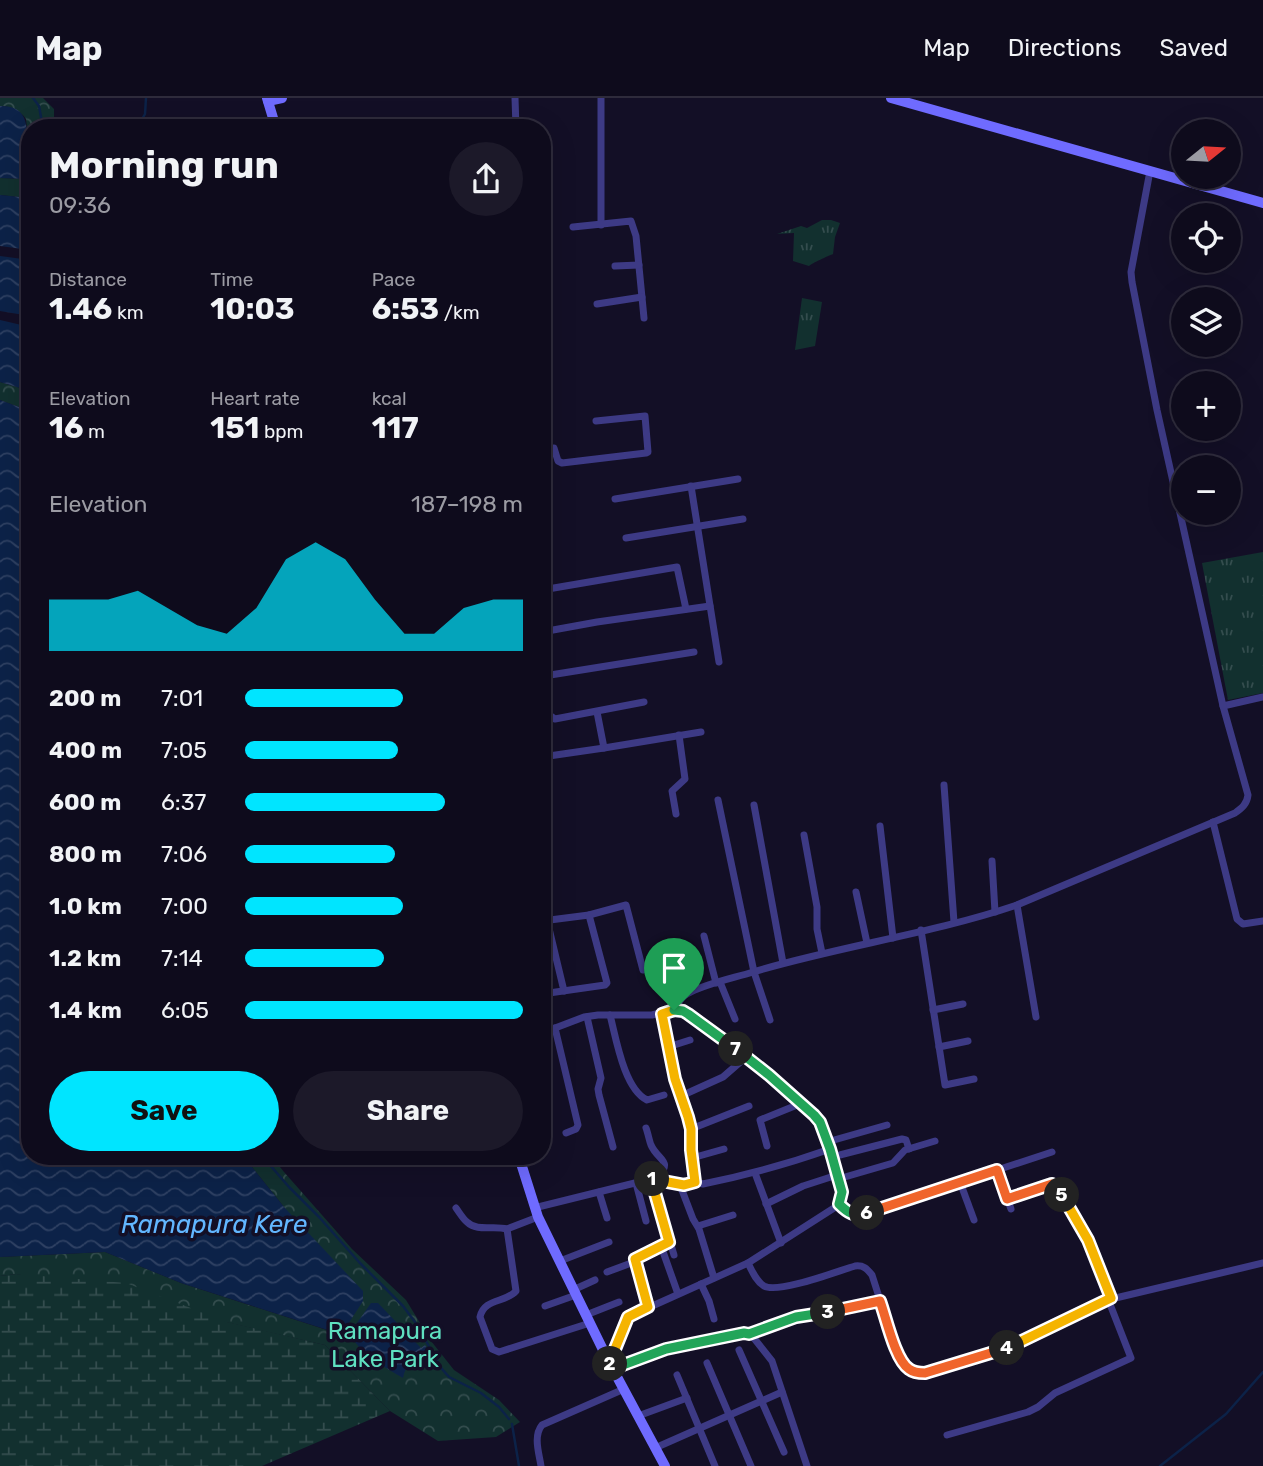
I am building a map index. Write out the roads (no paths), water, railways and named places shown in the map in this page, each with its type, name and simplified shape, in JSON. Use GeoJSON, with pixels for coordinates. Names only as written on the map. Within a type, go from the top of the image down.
{"type":"FeatureCollection","features":[{"type":"Feature","properties":{"kind":"main road"},"geometry":{"type":"LineString","coordinates":[[273,119],[268,100],[282,98]]}},
{"type":"Feature","properties":{"kind":"main road"},"geometry":{"type":"LineString","coordinates":[[891,98],[1263,203]]}},
{"type":"Feature","properties":{"kind":"main road"},"geometry":{"type":"LineString","coordinates":[[521,1165],[536,1212],[559,1261],[610,1365],[665,1466]]}},
{"type":"Feature","properties":{"kind":"street"},"geometry":{"type":"LineString","coordinates":[[515,98],[516,119]]}},
{"type":"Feature","properties":{"kind":"street"},"geometry":{"type":"LineString","coordinates":[[601,98],[601,225]]}},
{"type":"Feature","properties":{"kind":"street"},"geometry":{"type":"LineString","coordinates":[[674,1010],[684,995],[783,963],[1017,905],[1235,813],[1248,800],[1223,706],[1157,410],[1132,282],[1131,272],[1150,171]]}},
{"type":"Feature","properties":{"kind":"street"},"geometry":{"type":"LineString","coordinates":[[573,227],[631,221],[636,236],[644,318]]}},
{"type":"Feature","properties":{"kind":"street"},"geometry":{"type":"LineString","coordinates":[[615,266],[639,265]]}},
{"type":"Feature","properties":{"kind":"street"},"geometry":{"type":"LineString","coordinates":[[597,304],[642,298]]}},
{"type":"Feature","properties":{"kind":"street"},"geometry":{"type":"LineString","coordinates":[[551,448],[554,448],[558,461],[562,463],[648,452],[645,416],[596,421]]}},
{"type":"Feature","properties":{"kind":"street"},"geometry":{"type":"LineString","coordinates":[[615,499],[738,479]]}},
{"type":"Feature","properties":{"kind":"street"},"geometry":{"type":"LineString","coordinates":[[691,486],[719,662]]}},
{"type":"Feature","properties":{"kind":"street"},"geometry":{"type":"LineString","coordinates":[[626,538],[743,519]]}},
{"type":"Feature","properties":{"kind":"street"},"geometry":{"type":"LineString","coordinates":[[551,588],[677,567],[686,608]]}},
{"type":"Feature","properties":{"kind":"street"},"geometry":{"type":"LineString","coordinates":[[551,630],[710,606]]}},
{"type":"Feature","properties":{"kind":"street"},"geometry":{"type":"LineString","coordinates":[[551,669],[694,652]]}},
{"type":"Feature","properties":{"kind":"street"},"geometry":{"type":"LineString","coordinates":[[1223,706],[1263,697]]}},
{"type":"Feature","properties":{"kind":"street"},"geometry":{"type":"LineString","coordinates":[[551,718],[644,702]]}},
{"type":"Feature","properties":{"kind":"street"},"geometry":{"type":"LineString","coordinates":[[597,712],[604,748]]}},
{"type":"Feature","properties":{"kind":"street"},"geometry":{"type":"LineString","coordinates":[[551,756],[701,732]]}},
{"type":"Feature","properties":{"kind":"street"},"geometry":{"type":"LineString","coordinates":[[676,814],[672,791],[685,779],[679,735]]}},
{"type":"Feature","properties":{"kind":"street"},"geometry":{"type":"LineString","coordinates":[[944,785],[954,922]]}},
{"type":"Feature","properties":{"kind":"street"},"geometry":{"type":"LineString","coordinates":[[718,800],[754,972],[770,1020]]}},
{"type":"Feature","properties":{"kind":"street"},"geometry":{"type":"LineString","coordinates":[[754,805],[783,963]]}},
{"type":"Feature","properties":{"kind":"street"},"geometry":{"type":"LineString","coordinates":[[1213,822],[1237,919],[1243,923],[1263,921]]}},
{"type":"Feature","properties":{"kind":"street"},"geometry":{"type":"LineString","coordinates":[[880,826],[892,938]]}},
{"type":"Feature","properties":{"kind":"street"},"geometry":{"type":"LineString","coordinates":[[804,835],[822,953]]}},
{"type":"Feature","properties":{"kind":"street"},"geometry":{"type":"LineString","coordinates":[[992,861],[995,912]]}},
{"type":"Feature","properties":{"kind":"street"},"geometry":{"type":"LineString","coordinates":[[856,892],[867,943]]}},
{"type":"Feature","properties":{"kind":"street"},"geometry":{"type":"LineString","coordinates":[[551,919],[589,915],[626,905],[643,970]]}},
{"type":"Feature","properties":{"kind":"street"},"geometry":{"type":"LineString","coordinates":[[1017,905],[1036,1017]]}},
{"type":"Feature","properties":{"kind":"street"},"geometry":{"type":"LineString","coordinates":[[551,993],[607,983],[589,915]]}},
{"type":"Feature","properties":{"kind":"street"},"geometry":{"type":"LineString","coordinates":[[921,930],[945,1085],[974,1079]]}},
{"type":"Feature","properties":{"kind":"street"},"geometry":{"type":"LineString","coordinates":[[704,936],[718,983],[735,1019]]}},
{"type":"Feature","properties":{"kind":"street"},"geometry":{"type":"LineString","coordinates":[[551,942],[564,991]]}},
{"type":"Feature","properties":{"kind":"street"},"geometry":{"type":"LineString","coordinates":[[933,1010],[963,1004]]}},
{"type":"Feature","properties":{"kind":"street"},"geometry":{"type":"LineString","coordinates":[[551,1030],[587,1017],[683,1011],[746,1057],[802,1103],[820,1122],[842,1192],[839,1204],[748,1264],[628,1317],[610,1365]]}},
{"type":"Feature","properties":{"kind":"street"},"geometry":{"type":"LineString","coordinates":[[662,1014],[675,1079],[691,1129],[695,1182]]}},
{"type":"Feature","properties":{"kind":"street"},"geometry":{"type":"LineString","coordinates":[[610,1015],[622,1062],[636,1091],[647,1100],[664,1095]]}},
{"type":"Feature","properties":{"kind":"street"},"geometry":{"type":"LineString","coordinates":[[587,1017],[601,1078],[599,1095],[614,1147]]}},
{"type":"Feature","properties":{"kind":"street"},"geometry":{"type":"LineString","coordinates":[[555,1028],[578,1125],[576,1129],[566,1133]]}},
{"type":"Feature","properties":{"kind":"street"},"geometry":{"type":"LineString","coordinates":[[668,1047],[690,1040]]}},
{"type":"Feature","properties":{"kind":"street"},"geometry":{"type":"LineString","coordinates":[[939,1046],[968,1041]]}},
{"type":"Feature","properties":{"kind":"street"},"geometry":{"type":"LineString","coordinates":[[681,1096],[723,1077],[746,1057]]}},
{"type":"Feature","properties":{"kind":"street"},"geometry":{"type":"LineString","coordinates":[[767,1146],[760,1120],[802,1103]]}},
{"type":"Feature","properties":{"kind":"street"},"geometry":{"type":"LineString","coordinates":[[691,1129],[748,1106]]}},
{"type":"Feature","properties":{"kind":"street"},"geometry":{"type":"LineString","coordinates":[[507,1229],[536,1212],[598,1192],[654,1179],[680,1185],[695,1182],[703,1184],[755,1173],[792,1163],[887,1125]]}},
{"type":"Feature","properties":{"kind":"street"},"geometry":{"type":"LineString","coordinates":[[646,1128],[652,1147],[664,1164],[664,1171],[654,1179]]}},
{"type":"Feature","properties":{"kind":"street"},"geometry":{"type":"LineString","coordinates":[[830,1149],[902,1139],[906,1140],[909,1149]]}},
{"type":"Feature","properties":{"kind":"street"},"geometry":{"type":"LineString","coordinates":[[766,1204],[803,1186],[893,1163],[909,1149],[935,1140]]}},
{"type":"Feature","properties":{"kind":"street"},"geometry":{"type":"LineString","coordinates":[[692,1158],[723,1150]]}},
{"type":"Feature","properties":{"kind":"street"},"geometry":{"type":"LineString","coordinates":[[839,1204],[849,1214],[860,1215],[1052,1152]]}},
{"type":"Feature","properties":{"kind":"street"},"geometry":{"type":"LineString","coordinates":[[997,1170],[1011,1209]]}},
{"type":"Feature","properties":{"kind":"street"},"geometry":{"type":"LineString","coordinates":[[755,1173],[781,1243]]}},
{"type":"Feature","properties":{"kind":"street"},"geometry":{"type":"LineString","coordinates":[[654,1179],[674,1255]]}},
{"type":"Feature","properties":{"kind":"street"},"geometry":{"type":"LineString","coordinates":[[960,1182],[974,1220]]}},
{"type":"Feature","properties":{"kind":"street"},"geometry":{"type":"LineString","coordinates":[[636,1183],[646,1222]]}},
{"type":"Feature","properties":{"kind":"street"},"geometry":{"type":"LineString","coordinates":[[947,1435],[1028,1412],[1062,1390],[1131,1358],[1088,1240],[1057,1187],[1052,1184],[1007,1199]]}},
{"type":"Feature","properties":{"kind":"street"},"geometry":{"type":"LineString","coordinates":[[680,1185],[698,1226],[714,1278]]}},
{"type":"Feature","properties":{"kind":"street"},"geometry":{"type":"LineString","coordinates":[[598,1192],[607,1218]]}},
{"type":"Feature","properties":{"kind":"street"},"geometry":{"type":"LineString","coordinates":[[456,1208],[467,1223],[473,1226],[507,1229]]}},
{"type":"Feature","properties":{"kind":"street"},"geometry":{"type":"LineString","coordinates":[[698,1226],[733,1215]]}},
{"type":"Feature","properties":{"kind":"street"},"geometry":{"type":"LineString","coordinates":[[507,1229],[516,1292],[512,1296],[489,1303],[481,1312],[480,1317],[492,1349],[499,1352],[588,1319],[619,1302]]}},
{"type":"Feature","properties":{"kind":"street"},"geometry":{"type":"LineString","coordinates":[[559,1261],[609,1242]]}},
{"type":"Feature","properties":{"kind":"street"},"geometry":{"type":"LineString","coordinates":[[607,1272],[634,1262],[637,1257],[669,1242]]}},
{"type":"Feature","properties":{"kind":"street"},"geometry":{"type":"LineString","coordinates":[[661,1246],[678,1294]]}},
{"type":"Feature","properties":{"kind":"street"},"geometry":{"type":"LineString","coordinates":[[634,1262],[648,1307]]}},
{"type":"Feature","properties":{"kind":"street"},"geometry":{"type":"LineString","coordinates":[[748,1264],[756,1279],[770,1288],[789,1286],[862,1265],[872,1275],[902,1363],[908,1369],[925,1373],[1018,1344],[1109,1299],[1263,1263]]}},
{"type":"Feature","properties":{"kind":"street"},"geometry":{"type":"LineString","coordinates":[[545,1306],[575,1293],[595,1280]]}},
{"type":"Feature","properties":{"kind":"street"},"geometry":{"type":"LineString","coordinates":[[702,1284],[714,1318]]}},
{"type":"Feature","properties":{"kind":"street"},"geometry":{"type":"LineString","coordinates":[[610,1365],[666,1349],[749,1334],[796,1317],[880,1301]]}},
{"type":"Feature","properties":{"kind":"street"},"geometry":{"type":"LineString","coordinates":[[749,1334],[772,1361],[807,1466]]}},
{"type":"Feature","properties":{"kind":"street"},"geometry":{"type":"LineString","coordinates":[[739,1350],[783,1452]]}},
{"type":"Feature","properties":{"kind":"street"},"geometry":{"type":"LineString","coordinates":[[707,1363],[751,1466]]}},
{"type":"Feature","properties":{"kind":"street"},"geometry":{"type":"LineString","coordinates":[[677,1375],[715,1466]]}},
{"type":"Feature","properties":{"kind":"street"},"geometry":{"type":"LineString","coordinates":[[541,1466],[537,1435],[542,1425],[624,1389]]}},
{"type":"Feature","properties":{"kind":"street"},"geometry":{"type":"LineString","coordinates":[[655,1448],[782,1392]]}},
{"type":"Feature","properties":{"kind":"street"},"geometry":{"type":"LineString","coordinates":[[638,1416],[687,1398]]}},
{"type":"Feature","properties":{"kind":"water"},"geometry":{"type":"Polygon","coordinates":[[[0,106],[14,108],[25,119],[21,119],[21,179],[0,178],[0,106]]]}},
{"type":"Feature","properties":{"kind":"water"},"geometry":{"type":"Polygon","coordinates":[[[0,195],[21,197],[21,249],[0,246],[0,195]]]}},
{"type":"Feature","properties":{"kind":"water"},"geometry":{"type":"Polygon","coordinates":[[[0,256],[21,259],[21,314],[0,311],[0,256]]]}},
{"type":"Feature","properties":{"kind":"water"},"geometry":{"type":"Polygon","coordinates":[[[0,320],[21,325],[21,388],[0,382],[0,320]]]}},
{"type":"Feature","properties":{"kind":"water","name":"Ramapura Kere"},"geometry":{"type":"Polygon","coordinates":[[[0,400],[21,408],[21,1165],[250,1165],[284,1207],[363,1291],[363,1301],[345,1329],[334,1332],[181,1283],[105,1252],[0,1257],[0,400]]]}},
{"type":"Feature","properties":{"kind":"water"},"geometry":{"type":"Polygon","coordinates":[[[371,1303],[378,1303],[421,1348],[425,1345],[433,1358],[414,1361],[403,1378],[365,1353],[350,1333],[371,1303]]]}},
{"type":"Feature","properties":{"kind":"waterway"},"geometry":{"type":"LineString","coordinates":[[33,98],[39,106],[41,119]]}},
{"type":"Feature","properties":{"kind":"waterway"},"geometry":{"type":"LineString","coordinates":[[142,119],[146,98]]}},
{"type":"Feature","properties":{"kind":"waterway"},"geometry":{"type":"LineString","coordinates":[[270,1165],[403,1306],[449,1377],[481,1393],[509,1419]]}},
{"type":"Feature","properties":{"kind":"waterway"},"geometry":{"type":"LineString","coordinates":[[1160,1466],[1226,1414],[1263,1372]]}},
{"type":"Feature","properties":{"kind":"waterway"},"geometry":{"type":"LineString","coordinates":[[512,1424],[519,1466]]}},
{"type":"Feature","properties":{"kind":"park label","name":"Ramapura Lake Park"},"geometry":{"type":"Point","coordinates":[385,1345]}}]}
